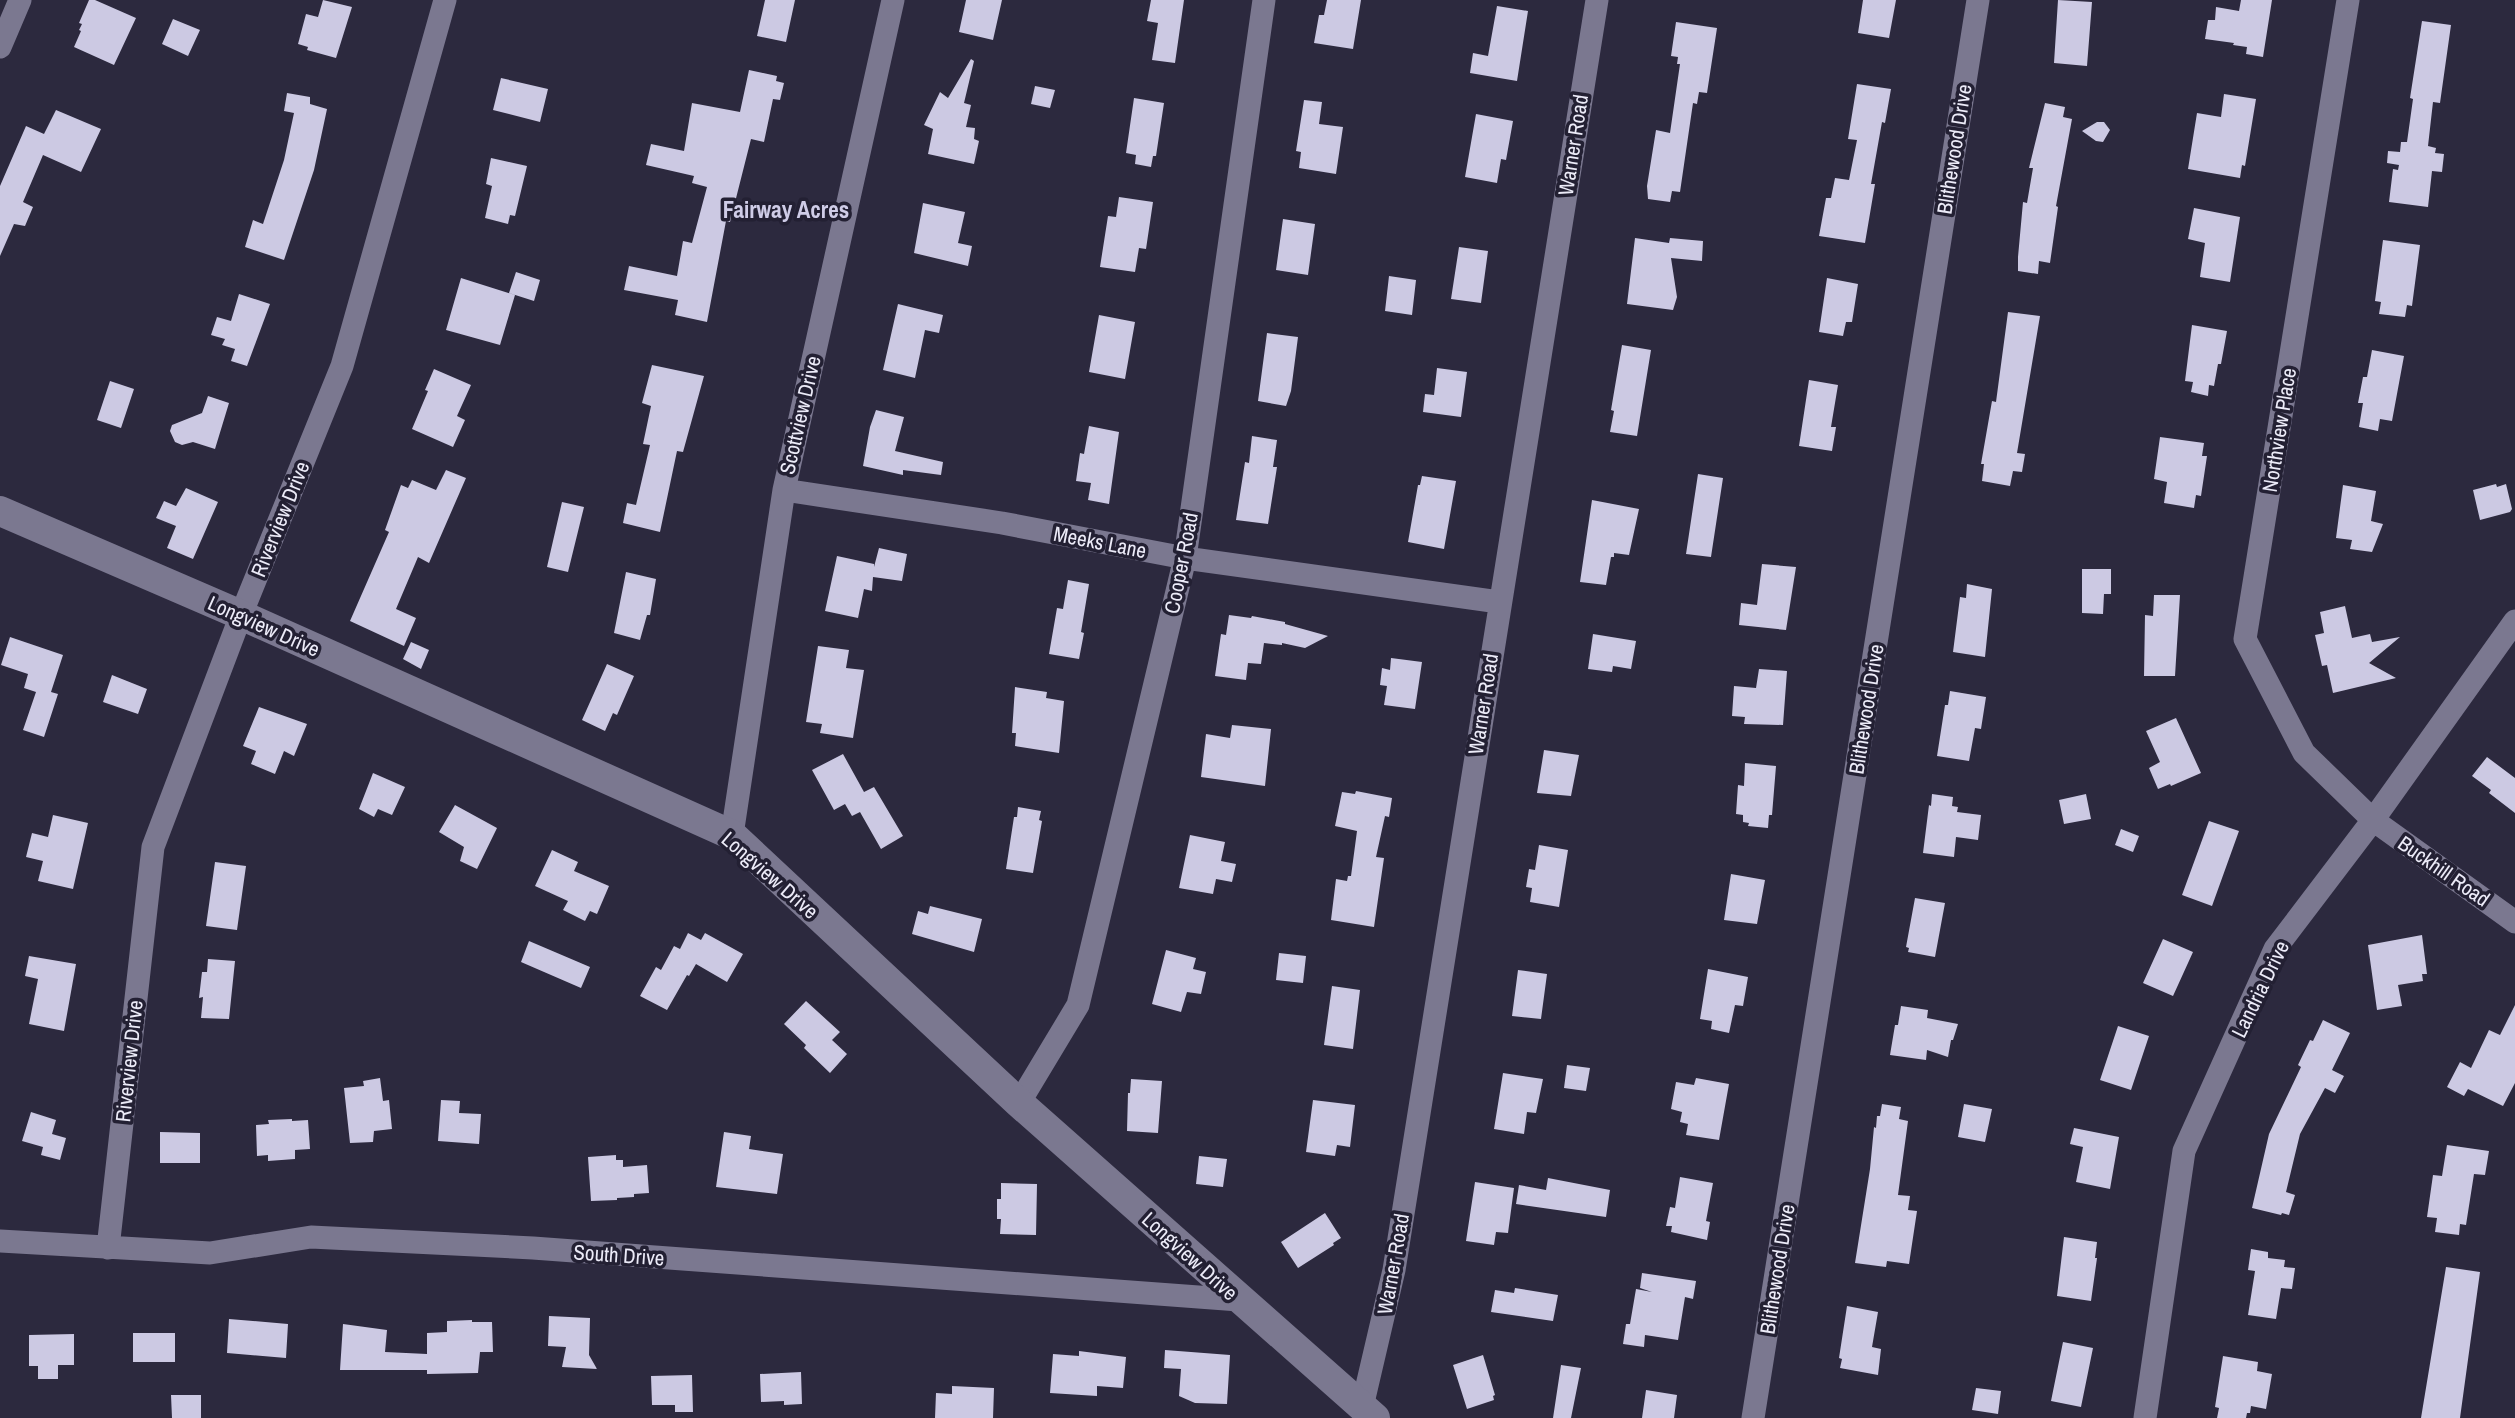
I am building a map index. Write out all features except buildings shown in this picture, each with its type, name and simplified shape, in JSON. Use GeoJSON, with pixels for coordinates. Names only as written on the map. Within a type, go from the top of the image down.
{"type":"FeatureCollection","features":[{"type":"Feature","properties":{"kind":"street"},"geometry":{"type":"LineString","coordinates":[[0,47],[20,0]]}},
{"type":"Feature","properties":{"kind":"street","name":"Riverview Drive"},"geometry":{"type":"LineString","coordinates":[[108,1248],[153,848],[241,615],[342,366],[445,0]]}},
{"type":"Feature","properties":{"kind":"street","name":"Scottview Drive"},"geometry":{"type":"LineString","coordinates":[[732,835],[784,490],[893,0]]}},
{"type":"Feature","properties":{"kind":"street","name":"Cooper Road"},"geometry":{"type":"LineString","coordinates":[[1019,1103],[1078,1005],[1185,558],[1264,0]]}},
{"type":"Feature","properties":{"kind":"street","name":"Warner Road"},"geometry":{"type":"LineString","coordinates":[[1368,1413],[1394,1270],[1597,0]]}},
{"type":"Feature","properties":{"kind":"street","name":"Blithewood Drive"},"geometry":{"type":"LineString","coordinates":[[1753,1418],[1978,0]]}},
{"type":"Feature","properties":{"kind":"street","name":"Northview Place"},"geometry":{"type":"LineString","coordinates":[[2348,0],[2245,639],[2304,753],[2373,820]]}},
{"type":"Feature","properties":{"kind":"street","name":"Meeks Lane"},"geometry":{"type":"LineString","coordinates":[[784,490],[1002,523],[1185,558],[1499,602]]}},
{"type":"Feature","properties":{"kind":"street","name":"Longview Drive"},"geometry":{"type":"LineString","coordinates":[[0,511],[241,615],[732,835],[1019,1103],[1368,1413]]}},
{"type":"Feature","properties":{"kind":"street","name":"Landria Drive"},"geometry":{"type":"LineString","coordinates":[[2145,1418],[2184,1151],[2275,949],[2373,820],[2515,621]]}},
{"type":"Feature","properties":{"kind":"street","name":"Buckhill Road"},"geometry":{"type":"LineString","coordinates":[[2373,820],[2515,922]]}},
{"type":"Feature","properties":{"kind":"street","name":"South Drive"},"geometry":{"type":"LineString","coordinates":[[0,1241],[210,1253],[311,1237],[533,1248],[1239,1300]]}},
{"type":"Feature","properties":{"kind":"district","name":"Fairway Acres"},"geometry":{"type":"Point","coordinates":[786,209]}}]}
